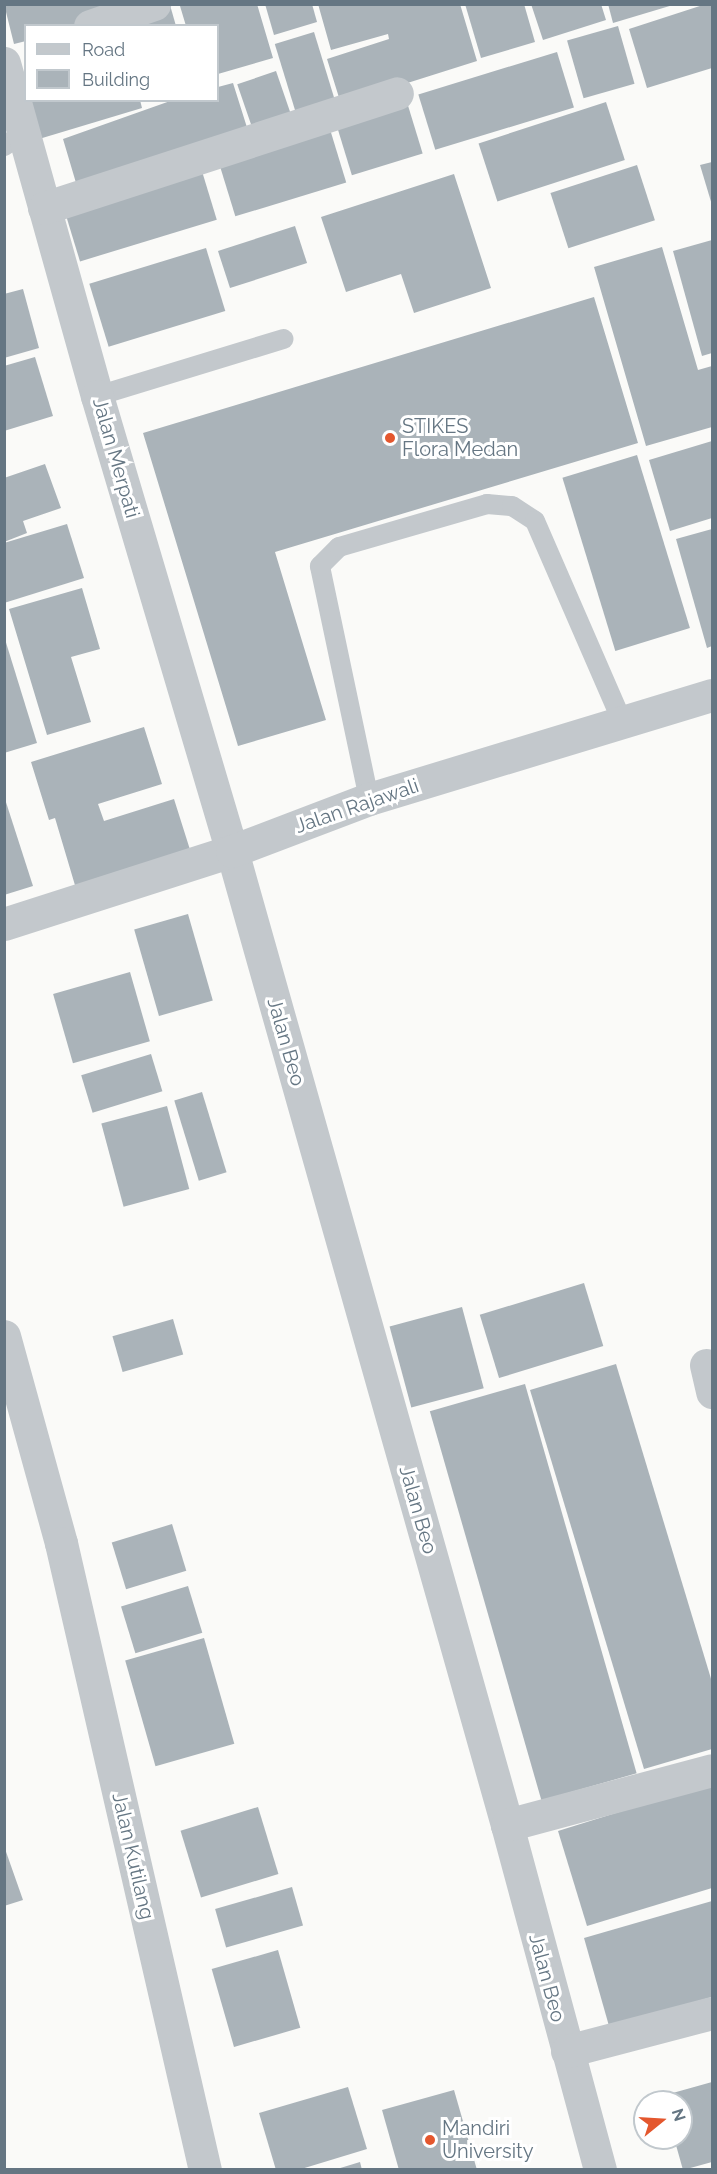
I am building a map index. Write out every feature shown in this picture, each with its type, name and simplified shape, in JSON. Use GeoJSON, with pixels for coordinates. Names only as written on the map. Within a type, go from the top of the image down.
{"type":"FeatureCollection","features":[{"type":"Feature","properties":{"kind":"street"},"geometry":{"type":"LineString","coordinates":[[96,24],[154,4]]}},
{"type":"Feature","properties":{"kind":"street"},"geometry":{"type":"LineString","coordinates":[[4,54],[24,48]]}},
{"type":"Feature","properties":{"kind":"street","name":"Jalan Merpati"},"geometry":{"type":"LineString","coordinates":[[4,63],[14,139],[44,208],[97,396],[232,851]]}},
{"type":"Feature","properties":{"kind":"street"},"geometry":{"type":"LineString","coordinates":[[44,208],[397,93]]}},
{"type":"Feature","properties":{"kind":"street","name":"Jalan Rajawali"},"geometry":{"type":"LineString","coordinates":[[4,924],[232,851],[369,799],[712,695]]}},
{"type":"Feature","properties":{"kind":"street","name":"Jalan Beo"},"geometry":{"type":"LineString","coordinates":[[232,851],[507,1825],[600,2169]]}},
{"type":"Feature","properties":{"kind":"street","name":"Jalan Kutilang"},"geometry":{"type":"LineString","coordinates":[[4,1336],[61,1543],[205,2169]]}},
{"type":"Feature","properties":{"kind":"street"},"geometry":{"type":"LineString","coordinates":[[507,1825],[712,1770]]}},
{"type":"Feature","properties":{"kind":"street"},"geometry":{"type":"LineString","coordinates":[[567,2051],[712,2013]]}},
{"type":"Feature","properties":{"kind":"lane"},"geometry":{"type":"LineString","coordinates":[[97,396],[284,339]]}},
{"type":"Feature","properties":{"kind":"lane"},"geometry":{"type":"LineString","coordinates":[[369,799],[320,566],[339,547],[487,504],[512,506],[535,521],[622,721]]}},
{"type":"Feature","properties":{"kind":"building"},"geometry":{"type":"Polygon","coordinates":[[[4,4],[146,4],[83,24],[24,24],[24,42],[14,44],[4,4]]]}},
{"type":"Feature","properties":{"kind":"building"},"geometry":{"type":"Polygon","coordinates":[[[186,4],[257,4],[273,58],[219,74],[219,24],[185,24],[180,6],[186,4]]]}},
{"type":"Feature","properties":{"kind":"building"},"geometry":{"type":"Polygon","coordinates":[[[265,4],[312,4],[317,22],[274,35],[265,4]]]}},
{"type":"Feature","properties":{"kind":"building"},"geometry":{"type":"Polygon","coordinates":[[[318,4],[460,4],[477,61],[341,104],[327,59],[389,39],[388,34],[331,50],[318,4]]]}},
{"type":"Feature","properties":{"kind":"building"},"geometry":{"type":"Polygon","coordinates":[[[465,4],[524,4],[535,42],[481,58],[465,4]]]}},
{"type":"Feature","properties":{"kind":"building"},"geometry":{"type":"Polygon","coordinates":[[[531,4],[601,4],[606,20],[543,40],[531,4]]]}},
{"type":"Feature","properties":{"kind":"building"},"geometry":{"type":"Polygon","coordinates":[[[608,4],[673,4],[673,5],[613,23],[608,4]]]}},
{"type":"Feature","properties":{"kind":"building"},"geometry":{"type":"Polygon","coordinates":[[[712,4],[712,68],[647,88],[629,29],[712,4]]]}},
{"type":"Feature","properties":{"kind":"building"},"geometry":{"type":"Polygon","coordinates":[[[170,5],[175,24],[129,24],[170,5]]]}},
{"type":"Feature","properties":{"kind":"building"},"geometry":{"type":"Polygon","coordinates":[[[618,26],[635,84],[584,98],[567,41],[618,26]]]}},
{"type":"Feature","properties":{"kind":"building"},"geometry":{"type":"Polygon","coordinates":[[[314,32],[335,101],[296,113],[275,44],[314,32]]]}},
{"type":"Feature","properties":{"kind":"building"},"geometry":{"type":"Polygon","coordinates":[[[557,52],[574,107],[435,150],[418,94],[557,52]]]}},
{"type":"Feature","properties":{"kind":"building"},"geometry":{"type":"Polygon","coordinates":[[[276,71],[294,124],[255,137],[237,84],[276,71]]]}},
{"type":"Feature","properties":{"kind":"building"},"geometry":{"type":"Polygon","coordinates":[[[233,83],[250,137],[79,193],[63,139],[167,102],[219,102],[219,87],[233,83]]]}},
{"type":"Feature","properties":{"kind":"building"},"geometry":{"type":"Polygon","coordinates":[[[406,99],[423,154],[352,175],[335,121],[406,99]]]}},
{"type":"Feature","properties":{"kind":"building"},"geometry":{"type":"Polygon","coordinates":[[[28,102],[140,102],[142,108],[39,139],[28,102]]]}},
{"type":"Feature","properties":{"kind":"building"},"geometry":{"type":"Polygon","coordinates":[[[606,102],[625,160],[497,201],[479,143],[606,102]]]}},
{"type":"Feature","properties":{"kind":"building"},"geometry":{"type":"Polygon","coordinates":[[[329,126],[346,182],[235,216],[218,160],[329,126]]]}},
{"type":"Feature","properties":{"kind":"building"},"geometry":{"type":"Polygon","coordinates":[[[712,162],[712,205],[700,165],[712,162]]]}},
{"type":"Feature","properties":{"kind":"building"},"geometry":{"type":"Polygon","coordinates":[[[637,165],[655,220],[568,248],[550,193],[637,165]]]}},
{"type":"Feature","properties":{"kind":"building"},"geometry":{"type":"Polygon","coordinates":[[[201,168],[217,220],[80,261],[64,210],[201,168]]]}},
{"type":"Feature","properties":{"kind":"building"},"geometry":{"type":"Polygon","coordinates":[[[454,174],[491,288],[414,313],[401,274],[346,292],[321,217],[454,174]]]}},
{"type":"Feature","properties":{"kind":"building"},"geometry":{"type":"Polygon","coordinates":[[[295,226],[307,263],[230,288],[218,251],[295,226]]]}},
{"type":"Feature","properties":{"kind":"building"},"geometry":{"type":"Polygon","coordinates":[[[712,240],[712,353],[702,356],[673,251],[712,240]]]}},
{"type":"Feature","properties":{"kind":"building"},"geometry":{"type":"Polygon","coordinates":[[[662,247],[698,370],[712,366],[712,427],[646,446],[594,267],[662,247]]]}},
{"type":"Feature","properties":{"kind":"building"},"geometry":{"type":"Polygon","coordinates":[[[206,248],[225,311],[109,347],[89,284],[206,248]]]}},
{"type":"Feature","properties":{"kind":"building"},"geometry":{"type":"Polygon","coordinates":[[[23,289],[39,348],[4,358],[4,294],[23,289]]]}},
{"type":"Feature","properties":{"kind":"building","name":"STIKES Flora Medan"},"geometry":{"type":"Polygon","coordinates":[[[594,297],[638,443],[275,552],[326,720],[238,746],[143,433],[594,297]]]}},
{"type":"Feature","properties":{"kind":"building"},"geometry":{"type":"Polygon","coordinates":[[[35,357],[53,416],[4,431],[4,366],[35,357]]]}},
{"type":"Feature","properties":{"kind":"building"},"geometry":{"type":"Polygon","coordinates":[[[712,441],[712,518],[670,531],[649,460],[712,441]]]}},
{"type":"Feature","properties":{"kind":"building"},"geometry":{"type":"Polygon","coordinates":[[[637,455],[690,628],[615,651],[562,478],[637,455]]]}},
{"type":"Feature","properties":{"kind":"building"},"geometry":{"type":"Polygon","coordinates":[[[45,464],[61,508],[23,521],[27,533],[4,542],[4,478],[45,464]]]}},
{"type":"Feature","properties":{"kind":"building"},"geometry":{"type":"Polygon","coordinates":[[[67,524],[84,578],[4,603],[4,543],[67,524]]]}},
{"type":"Feature","properties":{"kind":"building"},"geometry":{"type":"Polygon","coordinates":[[[712,529],[712,646],[707,648],[676,539],[712,529]]]}},
{"type":"Feature","properties":{"kind":"building"},"geometry":{"type":"Polygon","coordinates":[[[82,588],[100,649],[71,657],[91,722],[47,735],[9,609],[82,588]]]}},
{"type":"Feature","properties":{"kind":"building"},"geometry":{"type":"Polygon","coordinates":[[[4,636],[37,743],[4,753],[4,636]]]}},
{"type":"Feature","properties":{"kind":"building"},"geometry":{"type":"Polygon","coordinates":[[[144,727],[162,784],[98,804],[104,821],[174,799],[192,856],[77,892],[55,818],[49,820],[31,762],[144,727]]]}},
{"type":"Feature","properties":{"kind":"building"},"geometry":{"type":"Polygon","coordinates":[[[4,796],[33,886],[4,895],[4,796]]]}},
{"type":"Feature","properties":{"kind":"building"},"geometry":{"type":"Polygon","coordinates":[[[188,914],[213,1001],[159,1016],[134,929],[188,914]]]}},
{"type":"Feature","properties":{"kind":"building"},"geometry":{"type":"Polygon","coordinates":[[[130,972],[150,1041],[73,1063],[53,994],[130,972]]]}},
{"type":"Feature","properties":{"kind":"building"},"geometry":{"type":"Polygon","coordinates":[[[151,1054],[162,1091],[93,1113],[81,1075],[151,1054]]]}},
{"type":"Feature","properties":{"kind":"building"},"geometry":{"type":"Polygon","coordinates":[[[202,1092],[227,1172],[199,1181],[174,1100],[202,1092]]]}},
{"type":"Feature","properties":{"kind":"building"},"geometry":{"type":"Polygon","coordinates":[[[167,1106],[189,1189],[124,1207],[101,1124],[167,1106]]]}},
{"type":"Feature","properties":{"kind":"building"},"geometry":{"type":"Polygon","coordinates":[[[584,1283],[603,1346],[499,1378],[480,1315],[584,1283]]]}},
{"type":"Feature","properties":{"kind":"building"},"geometry":{"type":"Polygon","coordinates":[[[462,1307],[484,1388],[411,1408],[390,1326],[462,1307]]]}},
{"type":"Feature","properties":{"kind":"building"},"geometry":{"type":"Polygon","coordinates":[[[173,1319],[183,1355],[123,1372],[112,1336],[173,1319]]]}},
{"type":"Feature","properties":{"kind":"building"},"geometry":{"type":"Polygon","coordinates":[[[616,1364],[712,1682],[712,1749],[644,1769],[530,1390],[616,1364]]]}},
{"type":"Feature","properties":{"kind":"building"},"geometry":{"type":"Polygon","coordinates":[[[525,1384],[637,1773],[541,1801],[430,1411],[525,1384]]]}},
{"type":"Feature","properties":{"kind":"building"},"geometry":{"type":"Polygon","coordinates":[[[172,1524],[186,1571],[126,1589],[112,1542],[172,1524]]]}},
{"type":"Feature","properties":{"kind":"building"},"geometry":{"type":"Polygon","coordinates":[[[188,1586],[202,1633],[135,1653],[121,1606],[188,1586]]]}},
{"type":"Feature","properties":{"kind":"building"},"geometry":{"type":"Polygon","coordinates":[[[204,1638],[234,1744],[155,1766],[125,1661],[204,1638]]]}},
{"type":"Feature","properties":{"kind":"building"},"geometry":{"type":"Polygon","coordinates":[[[712,1783],[712,1888],[587,1926],[558,1831],[712,1783]]]}},
{"type":"Feature","properties":{"kind":"building"},"geometry":{"type":"Polygon","coordinates":[[[258,1807],[278,1874],[201,1898],[181,1831],[258,1807]]]}},
{"type":"Feature","properties":{"kind":"building"},"geometry":{"type":"Polygon","coordinates":[[[4,1846],[23,1900],[4,1906],[4,1846]]]}},
{"type":"Feature","properties":{"kind":"building"},"geometry":{"type":"Polygon","coordinates":[[[292,1887],[303,1925],[226,1948],[215,1909],[292,1887]]]}},
{"type":"Feature","properties":{"kind":"building"},"geometry":{"type":"Polygon","coordinates":[[[712,1901],[712,1997],[609,2026],[584,1938],[712,1901]]]}},
{"type":"Feature","properties":{"kind":"building"},"geometry":{"type":"Polygon","coordinates":[[[278,1950],[300,2028],[234,2047],[212,1969],[278,1950]]]}},
{"type":"Feature","properties":{"kind":"building"},"geometry":{"type":"Polygon","coordinates":[[[712,2082],[712,2162],[683,2170],[677,2150],[693,2150],[693,2090],[683,2090],[712,2082]]]}},
{"type":"Feature","properties":{"kind":"building"},"geometry":{"type":"Polygon","coordinates":[[[348,2087],[367,2149],[298,2170],[276,2170],[259,2113],[348,2087]]]}},
{"type":"Feature","properties":{"kind":"building","name":"Mandiri University"},"geometry":{"type":"Polygon","coordinates":[[[454,2090],[477,2170],[399,2170],[382,2110],[454,2090]]]}},
{"type":"Feature","properties":{"kind":"building"},"geometry":{"type":"Polygon","coordinates":[[[360,2162],[362,2170],[337,2170],[337,2169],[360,2162]]]}},
{"type":"Feature","properties":{"kind":"place","name":"STIKES Flora Medan"},"geometry":{"type":"Point","coordinates":[390,438]}},
{"type":"Feature","properties":{"kind":"place","name":"Mandiri University"},"geometry":{"type":"Point","coordinates":[430,2140]}}]}
